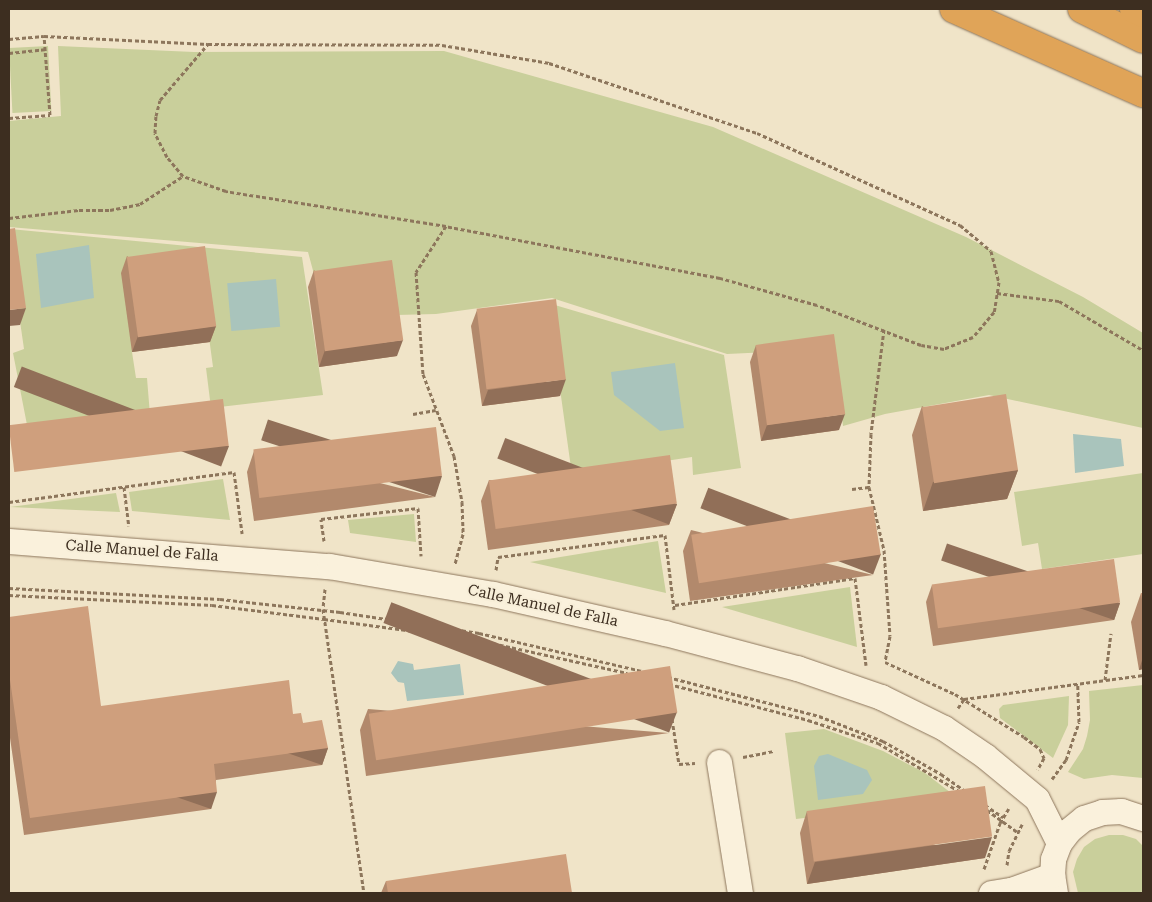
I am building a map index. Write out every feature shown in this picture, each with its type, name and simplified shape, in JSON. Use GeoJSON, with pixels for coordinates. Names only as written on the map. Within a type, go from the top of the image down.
{"type":"FeatureCollection","features":[{"type":"Feature","properties":{"kind":"highway"},"geometry":{"type":"LineString","coordinates":[[954,9],[1143,93]]}},
{"type":"Feature","properties":{"kind":"highway"},"geometry":{"type":"LineString","coordinates":[[1082,9],[1143,39]]}},
{"type":"Feature","properties":{"kind":"highway"},"geometry":{"type":"LineString","coordinates":[[1134,9],[1143,13]]}},
{"type":"Feature","properties":{"kind":"highway"},"geometry":{"type":"LineString","coordinates":[[1114,79],[1143,103]]}},
{"type":"Feature","properties":{"kind":"street","name":"Calle Manuel de Falla"},"geometry":{"type":"LineString","coordinates":[[9,541],[329,566],[493,594],[665,633],[797,668],[870,693],[944,728],[985,756],[1037,799],[1084,818]]}},
{"type":"Feature","properties":{"kind":"street"},"geometry":{"type":"LineString","coordinates":[[719,762],[740,893]]}},
{"type":"Feature","properties":{"kind":"street","name":"Calle Manuel de Falla"},"geometry":{"type":"LineString","coordinates":[[1037,799],[1059,843]]}},
{"type":"Feature","properties":{"kind":"street"},"geometry":{"type":"LineString","coordinates":[[1001,888],[1053,884],[1053,859],[1059,843],[1069,830],[1084,818],[1102,812],[1121,811],[1143,818]]}},
{"type":"Feature","properties":{"kind":"path"},"geometry":{"type":"LineString","coordinates":[[9,39],[44,36],[208,44],[442,45],[549,63],[757,133],[960,226],[991,251],[999,282],[994,312],[973,337],[944,349],[921,345],[817,305],[720,278],[446,226],[226,191],[183,176],[167,157],[156,133],[156,116],[160,100],[208,44]]}},
{"type":"Feature","properties":{"kind":"path"},"geometry":{"type":"LineString","coordinates":[[9,118],[50,115],[44,36]]}},
{"type":"Feature","properties":{"kind":"path"},"geometry":{"type":"LineString","coordinates":[[9,53],[45,50]]}},
{"type":"Feature","properties":{"kind":"path"},"geometry":{"type":"LineString","coordinates":[[9,218],[79,210],[110,210],[140,204],[183,176]]}},
{"type":"Feature","properties":{"kind":"path"},"geometry":{"type":"LineString","coordinates":[[446,226],[416,272],[422,374],[454,456],[462,502],[462,534],[449,586]]}},
{"type":"Feature","properties":{"kind":"path"},"geometry":{"type":"LineString","coordinates":[[997,293],[1060,301],[1143,350]]}},
{"type":"Feature","properties":{"kind":"path"},"geometry":{"type":"LineString","coordinates":[[884,330],[871,434],[869,487],[884,550],[890,620],[890,636],[885,658],[887,664],[920,677],[964,699],[1040,749],[1044,758],[1042,765],[1034,774]]}},
{"type":"Feature","properties":{"kind":"path"},"geometry":{"type":"LineString","coordinates":[[413,414],[436,410]]}},
{"type":"Feature","properties":{"kind":"path"},"geometry":{"type":"LineString","coordinates":[[9,502],[234,472],[246,559]]}},
{"type":"Feature","properties":{"kind":"path"},"geometry":{"type":"LineString","coordinates":[[124,487],[133,550]]}},
{"type":"Feature","properties":{"kind":"path"},"geometry":{"type":"LineString","coordinates":[[852,489],[869,487]]}},
{"type":"Feature","properties":{"kind":"path"},"geometry":{"type":"LineString","coordinates":[[364,893],[324,619],[323,609],[329,566],[320,519],[418,508],[423,581]]}},
{"type":"Feature","properties":{"kind":"path"},"geometry":{"type":"LineString","coordinates":[[493,594],[498,557],[665,535],[675,605],[665,633]]}},
{"type":"Feature","properties":{"kind":"path"},"geometry":{"type":"LineString","coordinates":[[675,605],[855,578],[870,693]]}},
{"type":"Feature","properties":{"kind":"path"},"geometry":{"type":"LineString","coordinates":[[9,588],[220,599],[323,609],[479,633],[650,673]]}},
{"type":"Feature","properties":{"kind":"path"},"geometry":{"type":"LineString","coordinates":[[9,595],[212,605],[324,619],[474,639],[628,674]]}},
{"type":"Feature","properties":{"kind":"path"},"geometry":{"type":"LineString","coordinates":[[1105,680],[1111,633]]}},
{"type":"Feature","properties":{"kind":"path"},"geometry":{"type":"LineString","coordinates":[[658,675],[819,716],[883,741],[940,774],[972,796]]}},
{"type":"Feature","properties":{"kind":"path"},"geometry":{"type":"LineString","coordinates":[[944,728],[964,699],[1143,675]]}},
{"type":"Feature","properties":{"kind":"path"},"geometry":{"type":"LineString","coordinates":[[667,677],[669,692]]}},
{"type":"Feature","properties":{"kind":"path"},"geometry":{"type":"LineString","coordinates":[[667,684],[808,720],[878,743],[926,770],[966,796]]}},
{"type":"Feature","properties":{"kind":"path"},"geometry":{"type":"LineString","coordinates":[[1001,888],[1009,851],[1017,832],[1037,799],[1066,760],[1079,722],[1078,684]]}},
{"type":"Feature","properties":{"kind":"path"},"geometry":{"type":"LineString","coordinates":[[671,710],[679,764],[719,762],[774,752]]}},
{"type":"Feature","properties":{"kind":"path"},"geometry":{"type":"LineString","coordinates":[[980,801],[1017,832]]}},
{"type":"Feature","properties":{"kind":"path"},"geometry":{"type":"LineString","coordinates":[[1001,888],[1002,819],[1011,803]]}},
{"type":"Feature","properties":{"kind":"path"},"geometry":{"type":"LineString","coordinates":[[980,806],[1002,819]]}},
{"type":"Feature","properties":{"kind":"green space"},"geometry":{"type":"Polygon","coordinates":[[[48,46],[51,111],[12,113],[9,48],[48,46]]]}},
{"type":"Feature","properties":{"kind":"green space"},"geometry":{"type":"Polygon","coordinates":[[[58,46],[194,52],[444,51],[713,127],[966,237],[1083,297],[1143,333],[1143,428],[989,395],[885,414],[843,426],[834,349],[727,354],[552,298],[436,314],[396,315],[315,278],[308,252],[9,227],[9,121],[61,116],[58,46]]]}},
{"type":"Feature","properties":{"kind":"green space"},"geometry":{"type":"Polygon","coordinates":[[[10,229],[302,257],[323,395],[211,408],[206,368],[213,367],[199,263],[132,352],[136,378],[147,378],[150,415],[28,430],[13,353],[24,349],[9,245],[10,229]]]}},
{"type":"Feature","properties":{"kind":"green space"},"geometry":{"type":"Polygon","coordinates":[[[548,303],[724,355],[741,468],[693,475],[692,457],[572,475],[548,303]]]}},
{"type":"Feature","properties":{"kind":"green space"},"geometry":{"type":"Polygon","coordinates":[[[1143,473],[1143,554],[1042,569],[1038,543],[1022,546],[1014,492],[1143,473]]]}},
{"type":"Feature","properties":{"kind":"green space"},"geometry":{"type":"Polygon","coordinates":[[[223,479],[230,520],[132,511],[129,492],[223,479]]]}},
{"type":"Feature","properties":{"kind":"green space"},"geometry":{"type":"Polygon","coordinates":[[[116,493],[120,512],[10,507],[116,493]]]}},
{"type":"Feature","properties":{"kind":"green space"},"geometry":{"type":"Polygon","coordinates":[[[414,514],[416,542],[350,533],[348,520],[414,514]]]}},
{"type":"Feature","properties":{"kind":"green space"},"geometry":{"type":"Polygon","coordinates":[[[658,541],[666,593],[530,562],[658,541]]]}},
{"type":"Feature","properties":{"kind":"green space"},"geometry":{"type":"Polygon","coordinates":[[[850,587],[857,647],[722,607],[850,587]]]}},
{"type":"Feature","properties":{"kind":"green space"},"geometry":{"type":"Polygon","coordinates":[[[1143,685],[1143,778],[1112,775],[1084,779],[1068,772],[1083,749],[1087,736],[1090,720],[1089,691],[1143,685]]]}},
{"type":"Feature","properties":{"kind":"green space"},"geometry":{"type":"Polygon","coordinates":[[[1069,696],[1068,725],[1053,758],[1000,718],[999,709],[1003,705],[1069,696]]]}},
{"type":"Feature","properties":{"kind":"green space"},"geometry":{"type":"Polygon","coordinates":[[[824,729],[883,751],[925,773],[959,799],[796,819],[785,733],[824,729]]]}},
{"type":"Feature","properties":{"kind":"green space"},"geometry":{"type":"Polygon","coordinates":[[[1109,835],[1123,835],[1136,839],[1143,846],[1143,893],[1078,893],[1073,872],[1077,859],[1084,847],[1095,839],[1109,835]]]}},
{"type":"Feature","properties":{"kind":"water"},"geometry":{"type":"Polygon","coordinates":[[[89,245],[94,298],[41,308],[36,254],[89,245]]]}},
{"type":"Feature","properties":{"kind":"water"},"geometry":{"type":"Polygon","coordinates":[[[276,279],[280,327],[231,331],[227,283],[276,279]]]}},
{"type":"Feature","properties":{"kind":"water"},"geometry":{"type":"Polygon","coordinates":[[[675,363],[684,428],[660,431],[614,395],[611,372],[675,363]]]}},
{"type":"Feature","properties":{"kind":"water"},"geometry":{"type":"Polygon","coordinates":[[[1073,434],[1121,439],[1124,466],[1075,473],[1073,434]]]}},
{"type":"Feature","properties":{"kind":"water"},"geometry":{"type":"Polygon","coordinates":[[[398,661],[413,664],[414,670],[460,664],[464,695],[407,701],[404,683],[398,682],[391,673],[398,661]]]}},
{"type":"Feature","properties":{"kind":"water"},"geometry":{"type":"Polygon","coordinates":[[[828,754],[867,770],[872,780],[863,794],[818,800],[814,766],[819,756],[828,754]]]}},
{"type":"Feature","properties":{"kind":"building"},"geometry":{"type":"Polygon","coordinates":[[[15,228],[26,308],[9,310],[9,229],[15,228]]]}},
{"type":"Feature","properties":{"kind":"building"},"geometry":{"type":"Polygon","coordinates":[[[205,246],[216,326],[138,337],[127,257],[205,246]]]}},
{"type":"Feature","properties":{"kind":"building"},"geometry":{"type":"Polygon","coordinates":[[[392,260],[403,340],[325,351],[314,271],[392,260]]]}},
{"type":"Feature","properties":{"kind":"building"},"geometry":{"type":"Polygon","coordinates":[[[556,299],[566,379],[486,389],[477,309],[556,299]]]}},
{"type":"Feature","properties":{"kind":"building"},"geometry":{"type":"Polygon","coordinates":[[[834,334],[845,414],[767,425],[756,345],[834,334]]]}},
{"type":"Feature","properties":{"kind":"building"},"geometry":{"type":"Polygon","coordinates":[[[1006,394],[1018,470],[934,483],[922,407],[1006,394]]]}},
{"type":"Feature","properties":{"kind":"building"},"geometry":{"type":"Polygon","coordinates":[[[223,399],[229,446],[14,472],[9,425],[223,399]]]}},
{"type":"Feature","properties":{"kind":"building"},"geometry":{"type":"Polygon","coordinates":[[[436,427],[442,476],[259,498],[253,449],[436,427]]]}},
{"type":"Feature","properties":{"kind":"building"},"geometry":{"type":"Polygon","coordinates":[[[670,455],[677,504],[496,529],[489,480],[670,455]]]}},
{"type":"Feature","properties":{"kind":"building"},"geometry":{"type":"Polygon","coordinates":[[[873,506],[881,554],[699,583],[691,535],[873,506]]]}},
{"type":"Feature","properties":{"kind":"building"},"geometry":{"type":"Polygon","coordinates":[[[1114,559],[1120,603],[938,628],[932,585],[1114,559]]]}},
{"type":"Feature","properties":{"kind":"building"},"geometry":{"type":"Polygon","coordinates":[[[88,606],[101,706],[289,680],[293,714],[301,713],[303,723],[322,720],[328,748],[214,764],[217,792],[30,818],[9,673],[9,617],[88,606]]]}},
{"type":"Feature","properties":{"kind":"building"},"geometry":{"type":"Polygon","coordinates":[[[670,666],[677,712],[376,760],[369,714],[670,666]]]}},
{"type":"Feature","properties":{"kind":"building"},"geometry":{"type":"Polygon","coordinates":[[[985,786],[992,837],[814,862],[807,811],[985,786]]]}},
{"type":"Feature","properties":{"kind":"building"},"geometry":{"type":"Polygon","coordinates":[[[566,854],[572,893],[388,893],[386,881],[566,854]]]}}]}
